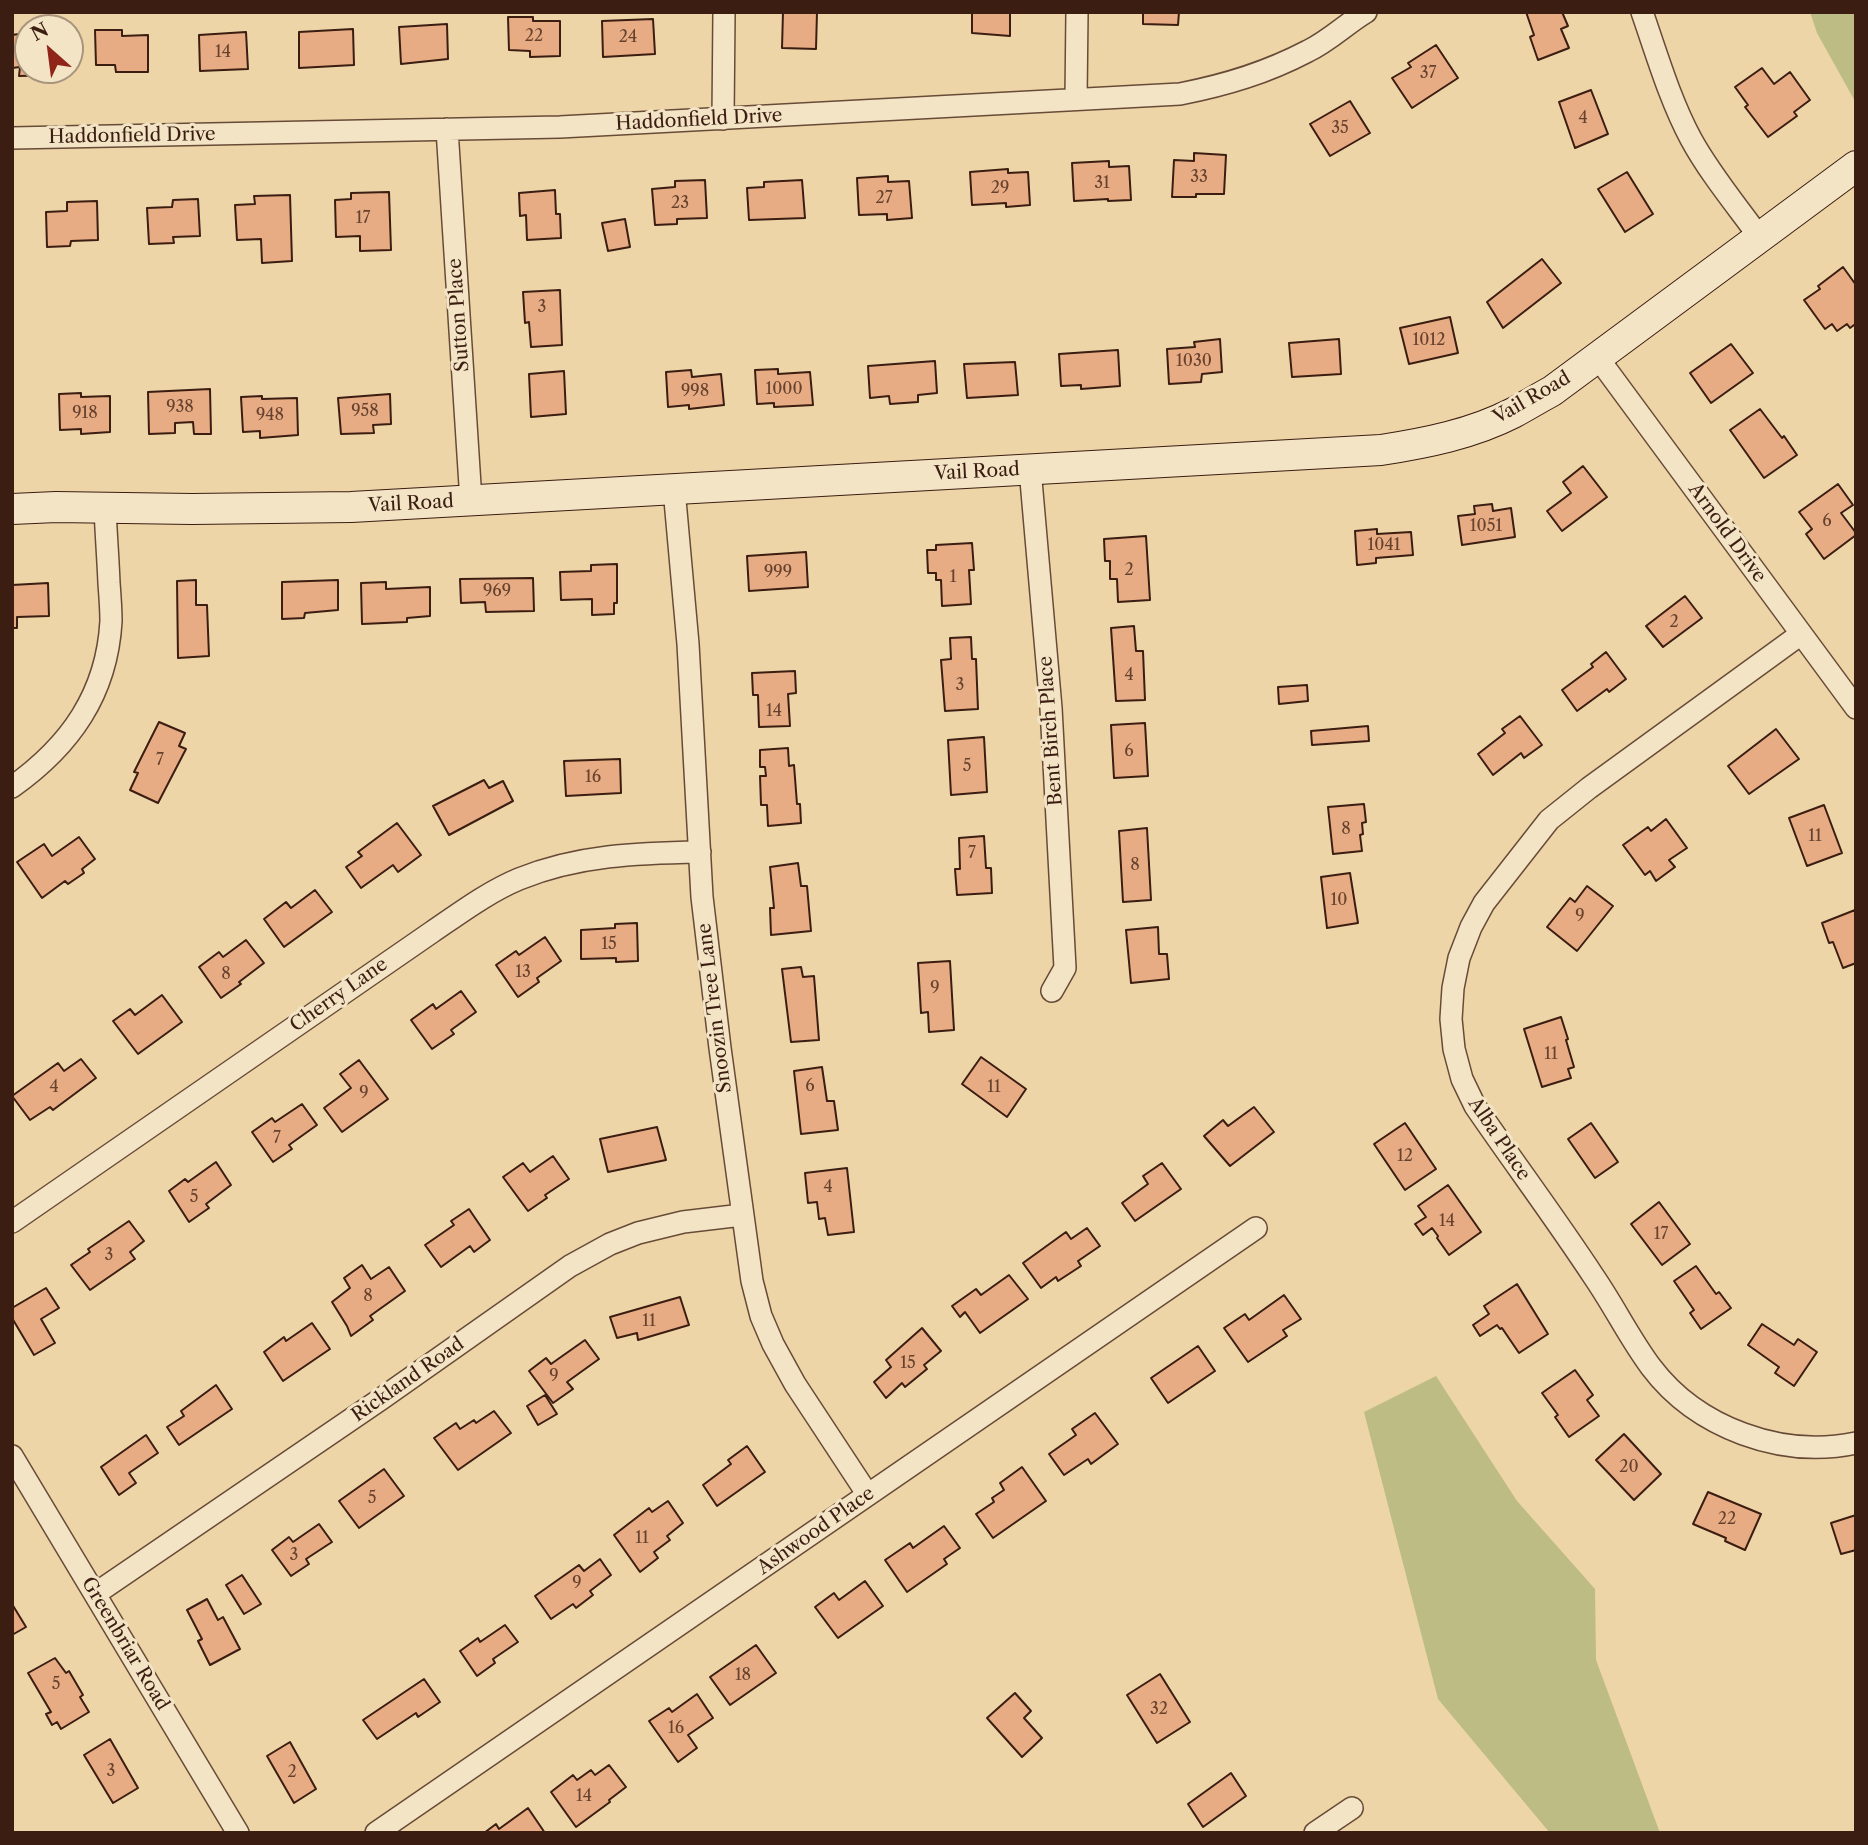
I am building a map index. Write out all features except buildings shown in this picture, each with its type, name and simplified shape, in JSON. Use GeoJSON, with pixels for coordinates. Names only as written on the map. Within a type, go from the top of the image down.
{"type":"FeatureCollection","features":[{"type":"Feature","properties":{"kind":"street"},"geometry":{"type":"LineString","coordinates":[[723,119],[724,12]]}},
{"type":"Feature","properties":{"kind":"street"},"geometry":{"type":"LineString","coordinates":[[1076,99],[1077,12]]}},
{"type":"Feature","properties":{"kind":"street","name":"Haddonfield Drive"},"geometry":{"type":"LineString","coordinates":[[12,138],[560,127],[1180,94],[1224,85],[1268,70],[1309,51],[1366,12]]}},
{"type":"Feature","properties":{"kind":"street"},"geometry":{"type":"LineString","coordinates":[[1642,12],[1674,103],[1690,137],[1760,238]]}},
{"type":"Feature","properties":{"kind":"street","name":"Sutton Place"},"geometry":{"type":"LineString","coordinates":[[447,129],[471,501]]}},
{"type":"Feature","properties":{"kind":"street","name":"Vail Road"},"geometry":{"type":"LineString","coordinates":[[12,509],[351,507],[1381,450],[1426,443],[1470,431],[1512,414],[1552,391],[1856,166]]}},
{"type":"Feature","properties":{"kind":"street","name":"Arnold Drive"},"geometry":{"type":"LineString","coordinates":[[1598,358],[1856,708]]}},
{"type":"Feature","properties":{"kind":"street","name":"Bent Birch Place"},"geometry":{"type":"LineString","coordinates":[[1030,469],[1051,708],[1065,968],[1052,991]]}},
{"type":"Feature","properties":{"kind":"street","name":"Snoozin Tree Lane"},"geometry":{"type":"LineString","coordinates":[[674,489],[688,644],[702,897],[752,1281],[761,1316],[773,1344],[795,1384],[868,1495]]}},
{"type":"Feature","properties":{"kind":"street"},"geometry":{"type":"LineString","coordinates":[[12,787],[51,756],[71,733],[100,679],[111,620],[105,508]]}},
{"type":"Feature","properties":{"kind":"street","name":"Alba Place"},"geometry":{"type":"LineString","coordinates":[[1801,634],[1549,820],[1484,903],[1471,927],[1459,958],[1451,1019],[1462,1079],[1475,1106],[1594,1277],[1651,1367],[1667,1385],[1691,1406],[1721,1425],[1747,1436],[1807,1447],[1839,1447],[1856,1443]]}},
{"type":"Feature","properties":{"kind":"street","name":"Cherry Lane"},"geometry":{"type":"LineString","coordinates":[[12,1222],[492,893],[519,879],[582,860],[638,853],[699,852]]}},
{"type":"Feature","properties":{"kind":"street","name":"Rickland Road"},"geometry":{"type":"LineString","coordinates":[[95,1594],[570,1266],[610,1244],[639,1233],[683,1222],[742,1215]]}},
{"type":"Feature","properties":{"kind":"street","name":"Ashwood Place"},"geometry":{"type":"LineString","coordinates":[[376,1833],[1256,1228]]}},
{"type":"Feature","properties":{"kind":"street","name":"Greenbriar Road"},"geometry":{"type":"LineString","coordinates":[[12,1455],[238,1833]]}},
{"type":"Feature","properties":{"kind":"street"},"geometry":{"type":"LineString","coordinates":[[1315,1833],[1352,1808]]}},
{"type":"Feature","properties":{"kind":"green space"},"geometry":{"type":"Polygon","coordinates":[[[1810,12],[1856,12],[1856,103],[1817,33],[1810,12]]]}},
{"type":"Feature","properties":{"kind":"green space"},"geometry":{"type":"Polygon","coordinates":[[[1436,1376],[1517,1501],[1595,1589],[1596,1660],[1660,1833],[1550,1833],[1438,1699],[1364,1412],[1436,1376]]]}}]}
